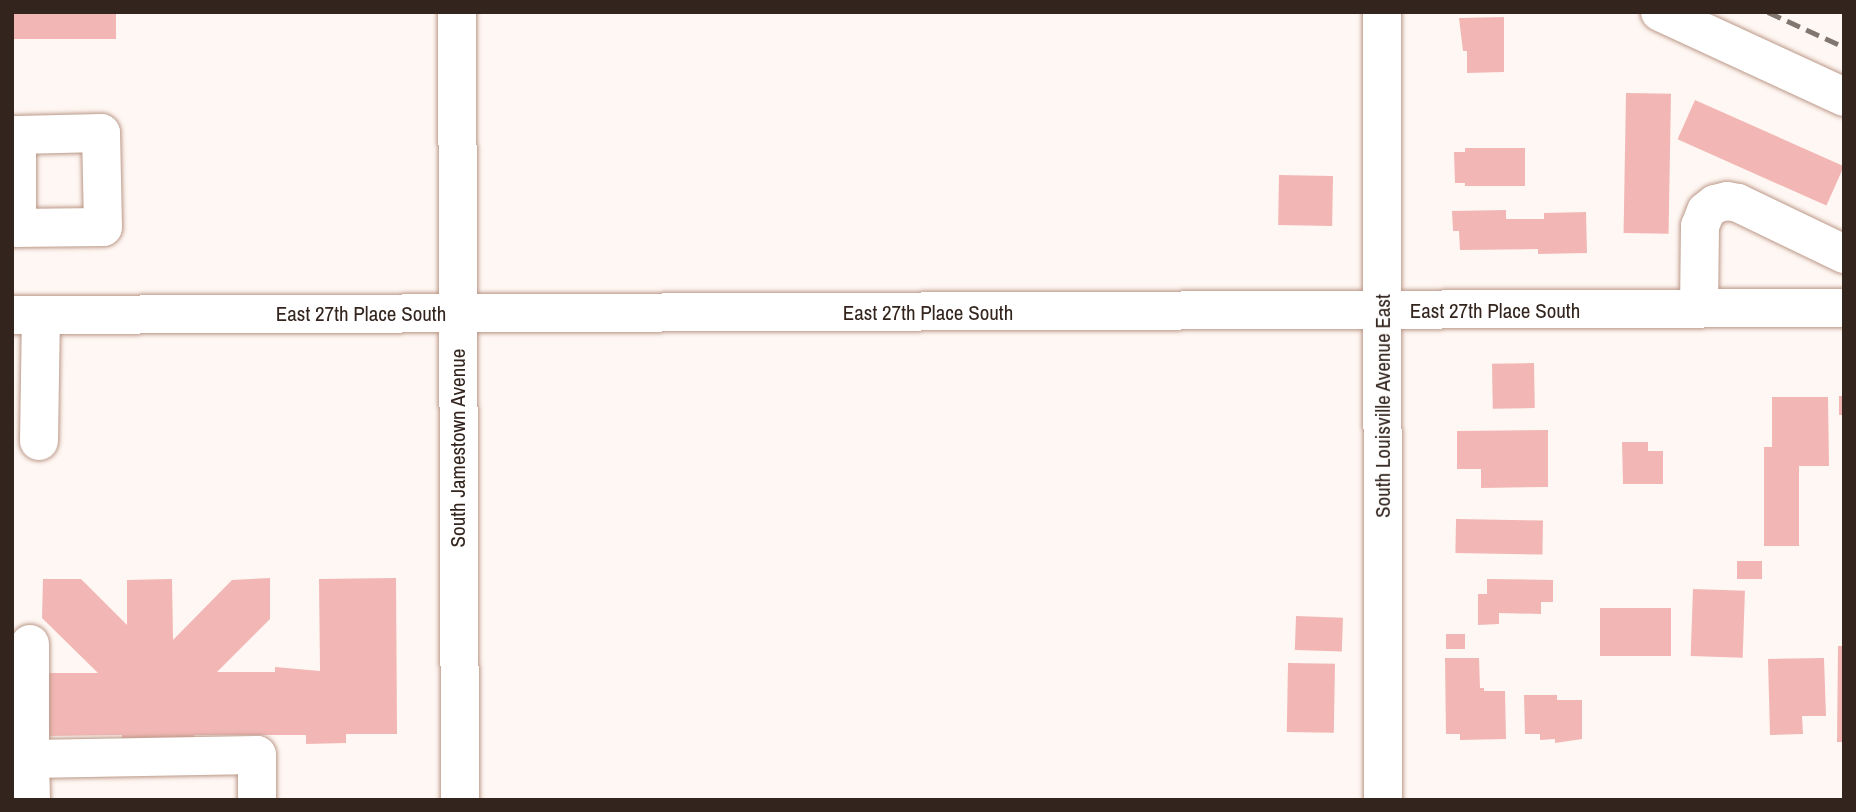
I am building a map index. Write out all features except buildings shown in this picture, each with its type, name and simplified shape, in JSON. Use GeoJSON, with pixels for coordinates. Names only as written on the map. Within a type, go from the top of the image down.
{"type":"FeatureCollection","features":[{"type":"Feature","properties":{"kind":"main road","name":"South Jamestown Avenue"},"geometry":{"type":"LineString","coordinates":[[457,12],[460,800]]}},
{"type":"Feature","properties":{"kind":"main road","name":"South Louisville Avenue East"},"geometry":{"type":"LineString","coordinates":[[1382,12],[1383,800]]}},
{"type":"Feature","properties":{"kind":"main road"},"geometry":{"type":"LineString","coordinates":[[1660,12],[1844,97]]}},
{"type":"Feature","properties":{"kind":"main road"},"geometry":{"type":"LineString","coordinates":[[1699,309],[1700,226],[1706,211],[1715,204],[1727,201],[1738,203],[1844,254]]}},
{"type":"Feature","properties":{"kind":"main road","name":"East 27th Place South"},"geometry":{"type":"LineString","coordinates":[[27,314],[1383,312],[1844,308]]}},
{"type":"Feature","properties":{"kind":"main road"},"geometry":{"type":"LineString","coordinates":[[27,314],[40,441]]}},
{"type":"Feature","properties":{"kind":"main road"},"geometry":{"type":"LineString","coordinates":[[30,645],[31,800]]}},
{"type":"Feature","properties":{"kind":"main road"},"geometry":{"type":"LineString","coordinates":[[30,759],[257,755],[257,800]]}},
{"type":"Feature","properties":{"kind":"railway"},"geometry":{"type":"LineString","coordinates":[[1768,12],[1844,47]]}}]}
